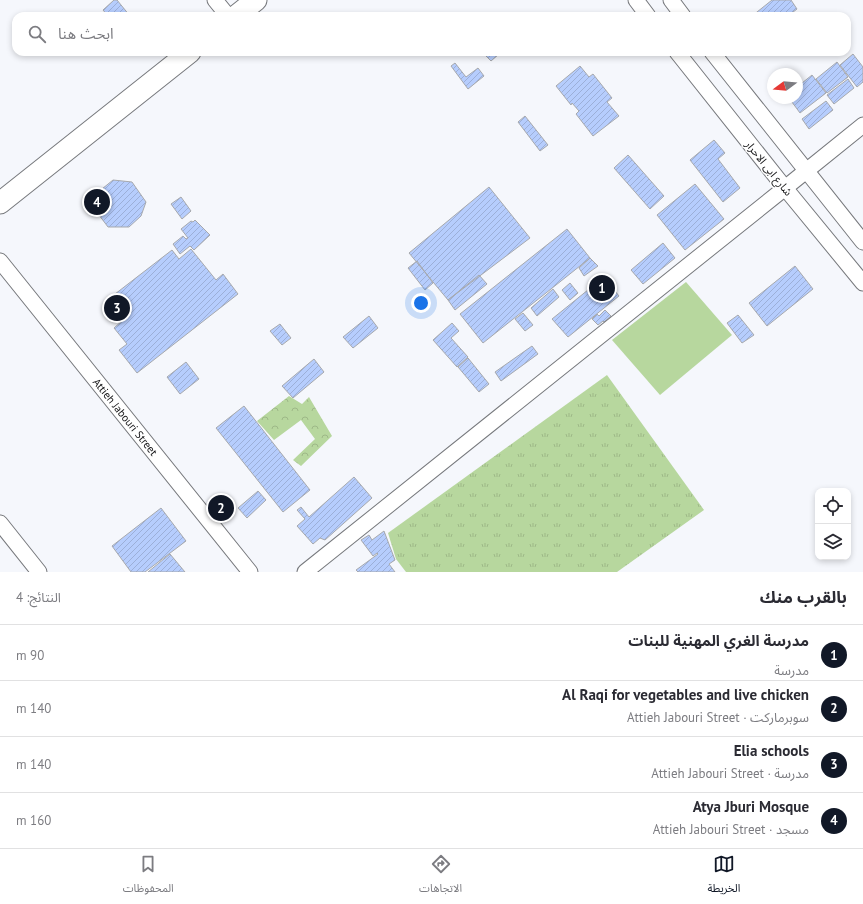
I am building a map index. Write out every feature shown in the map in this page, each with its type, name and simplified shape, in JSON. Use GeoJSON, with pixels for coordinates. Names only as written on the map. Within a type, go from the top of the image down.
{"type":"FeatureCollection","features":[{"type":"Feature","properties":{"kind":"street"},"geometry":{"type":"LineString","coordinates":[[215,0],[225,12]]}},
{"type":"Feature","properties":{"kind":"street"},"geometry":{"type":"LineString","coordinates":[[241,12],[256,0]]}},
{"type":"Feature","properties":{"kind":"street"},"geometry":{"type":"LineString","coordinates":[[636,0],[645,12]]}},
{"type":"Feature","properties":{"kind":"street"},"geometry":{"type":"LineString","coordinates":[[671,0],[680,12]]}},
{"type":"Feature","properties":{"kind":"street"},"geometry":{"type":"LineString","coordinates":[[0,203],[185,56]]}},
{"type":"Feature","properties":{"kind":"street","name":"شارع ابی الاحرار"},"geometry":{"type":"LineString","coordinates":[[680,56],[863,283]]}},
{"type":"Feature","properties":{"kind":"street"},"geometry":{"type":"LineString","coordinates":[[715,56],[863,242]]}},
{"type":"Feature","properties":{"kind":"street"},"geometry":{"type":"LineString","coordinates":[[305,572],[863,125]]}},
{"type":"Feature","properties":{"kind":"street","name":"Attieh Jabouri Street"},"geometry":{"type":"LineString","coordinates":[[0,261],[250,572]]}},
{"type":"Feature","properties":{"kind":"street"},"geometry":{"type":"LineString","coordinates":[[0,523],[39,572]]}},
{"type":"Feature","properties":{"kind":"green space"},"geometry":{"type":"Polygon","coordinates":[[[686,282],[732,335],[660,395],[612,340],[686,282]]]}},
{"type":"Feature","properties":{"kind":"green space"},"geometry":{"type":"Polygon","coordinates":[[[607,375],[704,510],[617,572],[406,572],[396,559],[388,533],[607,375]]]}},
{"type":"Feature","properties":{"kind":"green space"},"geometry":{"type":"Polygon","coordinates":[[[289,396],[302,404],[309,397],[332,436],[301,466],[293,460],[315,439],[301,420],[274,440],[257,421],[289,396]]]}},
{"type":"Feature","properties":{"kind":"building"},"geometry":{"type":"Polygon","coordinates":[[[114,0],[117,0],[127,12],[105,12],[103,10],[114,0]]]}},
{"type":"Feature","properties":{"kind":"building"},"geometry":{"type":"Polygon","coordinates":[[[772,0],[791,0],[797,9],[793,12],[757,12],[772,0]]]}},
{"type":"Feature","properties":{"kind":"building"},"geometry":{"type":"Polygon","coordinates":[[[853,54],[863,67],[863,82],[857,87],[840,65],[853,54]]]}},
{"type":"Feature","properties":{"kind":"building"},"geometry":{"type":"Polygon","coordinates":[[[486,56],[497,56],[491,61],[486,56]]]}},
{"type":"Feature","properties":{"kind":"building"},"geometry":{"type":"Polygon","coordinates":[[[837,62],[848,77],[827,93],[816,79],[837,62]]]}},
{"type":"Feature","properties":{"kind":"building"},"geometry":{"type":"Polygon","coordinates":[[[455,63],[466,77],[478,68],[484,76],[468,89],[451,66],[455,63]]]}},
{"type":"Feature","properties":{"kind":"building"},"geometry":{"type":"Polygon","coordinates":[[[580,66],[589,77],[593,74],[612,98],[607,102],[619,116],[593,136],[576,114],[579,111],[572,103],[571,105],[556,86],[580,66]]]}},
{"type":"Feature","properties":{"kind":"building"},"geometry":{"type":"Polygon","coordinates":[[[812,75],[826,93],[800,113],[793,104],[803,104],[803,82],[812,75]]]}},
{"type":"Feature","properties":{"kind":"building"},"geometry":{"type":"Polygon","coordinates":[[[848,79],[854,88],[834,104],[827,95],[848,79]]]}},
{"type":"Feature","properties":{"kind":"building"},"geometry":{"type":"Polygon","coordinates":[[[826,101],[833,110],[809,129],[802,119],[826,101]]]}},
{"type":"Feature","properties":{"kind":"building"},"geometry":{"type":"Polygon","coordinates":[[[525,116],[548,145],[540,151],[518,122],[525,116]]]}},
{"type":"Feature","properties":{"kind":"building"},"geometry":{"type":"Polygon","coordinates":[[[714,140],[725,153],[718,159],[740,188],[723,202],[690,160],[714,140]]]}},
{"type":"Feature","properties":{"kind":"building"},"geometry":{"type":"Polygon","coordinates":[[[628,155],[664,196],[650,209],[614,168],[628,155]]]}},
{"type":"Feature","properties":{"kind":"building"},"geometry":{"type":"Polygon","coordinates":[[[113,180],[132,182],[146,202],[141,216],[129,227],[108,227],[96,211],[97,193],[113,180]]]}},
{"type":"Feature","properties":{"kind":"building"},"geometry":{"type":"Polygon","coordinates":[[[695,184],[724,219],[685,250],[657,215],[695,184]]]}},
{"type":"Feature","properties":{"kind":"building"},"geometry":{"type":"Polygon","coordinates":[[[489,187],[530,238],[448,300],[409,253],[489,187]]]}},
{"type":"Feature","properties":{"kind":"building"},"geometry":{"type":"Polygon","coordinates":[[[181,197],[191,211],[182,219],[171,204],[181,197]]]}},
{"type":"Feature","properties":{"kind":"building"},"geometry":{"type":"Polygon","coordinates":[[[195,220],[210,235],[194,250],[190,246],[180,254],[173,244],[183,236],[186,239],[188,238],[181,229],[191,221],[193,222],[195,220]]]}},
{"type":"Feature","properties":{"kind":"building"},"geometry":{"type":"Polygon","coordinates":[[[567,229],[590,258],[483,343],[460,314],[567,229]]]}},
{"type":"Feature","properties":{"kind":"building"},"geometry":{"type":"Polygon","coordinates":[[[663,243],[675,258],[643,284],[631,270],[663,243]]]}},
{"type":"Feature","properties":{"kind":"building"},"geometry":{"type":"Polygon","coordinates":[[[191,249],[216,280],[223,274],[238,294],[137,373],[119,350],[127,344],[114,328],[122,321],[106,301],[172,250],[179,259],[191,249]]]}},
{"type":"Feature","properties":{"kind":"building"},"geometry":{"type":"Polygon","coordinates":[[[590,258],[598,266],[584,276],[579,268],[590,258]]]}},
{"type":"Feature","properties":{"kind":"building"},"geometry":{"type":"Polygon","coordinates":[[[417,261],[433,283],[425,290],[408,268],[417,261]]]}},
{"type":"Feature","properties":{"kind":"building"},"geometry":{"type":"Polygon","coordinates":[[[795,266],[813,289],[767,326],[749,303],[795,266]]]}},
{"type":"Feature","properties":{"kind":"building"},"geometry":{"type":"Polygon","coordinates":[[[479,275],[487,284],[455,310],[448,300],[479,275]]]}},
{"type":"Feature","properties":{"kind":"building"},"geometry":{"type":"Polygon","coordinates":[[[604,277],[619,296],[568,337],[552,319],[604,277]]]}},
{"type":"Feature","properties":{"kind":"building"},"geometry":{"type":"Polygon","coordinates":[[[570,283],[578,293],[570,300],[562,290],[570,283]]]}},
{"type":"Feature","properties":{"kind":"building"},"geometry":{"type":"Polygon","coordinates":[[[553,289],[559,297],[537,316],[531,308],[553,289]]]}},
{"type":"Feature","properties":{"kind":"building"},"geometry":{"type":"Polygon","coordinates":[[[605,310],[611,316],[598,325],[592,319],[597,314],[599,316],[605,310]]]}},
{"type":"Feature","properties":{"kind":"building"},"geometry":{"type":"Polygon","coordinates":[[[523,313],[533,325],[525,331],[515,319],[523,313]]]}},
{"type":"Feature","properties":{"kind":"building"},"geometry":{"type":"Polygon","coordinates":[[[738,315],[754,335],[742,343],[727,323],[738,315]]]}},
{"type":"Feature","properties":{"kind":"building"},"geometry":{"type":"Polygon","coordinates":[[[369,316],[378,328],[353,348],[343,337],[369,316]]]}},
{"type":"Feature","properties":{"kind":"building"},"geometry":{"type":"Polygon","coordinates":[[[452,323],[459,331],[451,338],[468,357],[457,367],[433,340],[452,323]]]}},
{"type":"Feature","properties":{"kind":"building"},"geometry":{"type":"Polygon","coordinates":[[[280,324],[291,338],[282,345],[270,331],[280,324]]]}},
{"type":"Feature","properties":{"kind":"building"},"geometry":{"type":"Polygon","coordinates":[[[532,346],[538,354],[501,381],[495,372],[532,346]]]}},
{"type":"Feature","properties":{"kind":"building"},"geometry":{"type":"Polygon","coordinates":[[[468,358],[489,384],[479,392],[458,367],[468,358]]]}},
{"type":"Feature","properties":{"kind":"building"},"geometry":{"type":"Polygon","coordinates":[[[314,359],[324,372],[293,398],[282,386],[314,359]]]}},
{"type":"Feature","properties":{"kind":"building"},"geometry":{"type":"Polygon","coordinates":[[[186,362],[199,379],[180,394],[167,377],[186,362]]]}},
{"type":"Feature","properties":{"kind":"building"},"geometry":{"type":"Polygon","coordinates":[[[244,406],[310,490],[283,512],[216,428],[244,406]]]}},
{"type":"Feature","properties":{"kind":"building"},"geometry":{"type":"Polygon","coordinates":[[[354,477],[372,498],[325,540],[320,538],[313,544],[297,526],[305,519],[297,510],[301,507],[309,517],[354,477]]]}},
{"type":"Feature","properties":{"kind":"building"},"geometry":{"type":"Polygon","coordinates":[[[258,491],[266,500],[247,518],[238,508],[258,491]]]}},
{"type":"Feature","properties":{"kind":"building"},"geometry":{"type":"Polygon","coordinates":[[[161,508],[186,541],[145,572],[131,572],[112,546],[161,508]]]}},
{"type":"Feature","properties":{"kind":"building"},"geometry":{"type":"Polygon","coordinates":[[[384,531],[395,560],[389,564],[395,572],[358,572],[356,570],[378,554],[377,553],[373,556],[361,540],[369,535],[372,540],[384,531]]]}},
{"type":"Feature","properties":{"kind":"building"},"geometry":{"type":"Polygon","coordinates":[[[170,554],[185,572],[148,572],[170,554]]]}},
{"type":"Feature","properties":{"kind":"place","name":"Atya Jburi Mosque"},"geometry":{"type":"Point","coordinates":[97,202]}},
{"type":"Feature","properties":{"kind":"place","name":"مدرسة الغري المهنية للبنات"},"geometry":{"type":"Point","coordinates":[602,288]}},
{"type":"Feature","properties":{"kind":"place","name":"Elia schools"},"geometry":{"type":"Point","coordinates":[117,308]}},
{"type":"Feature","properties":{"kind":"place","name":"Al Raqi for vegetables and live chicken"},"geometry":{"type":"Point","coordinates":[221,508]}}]}
